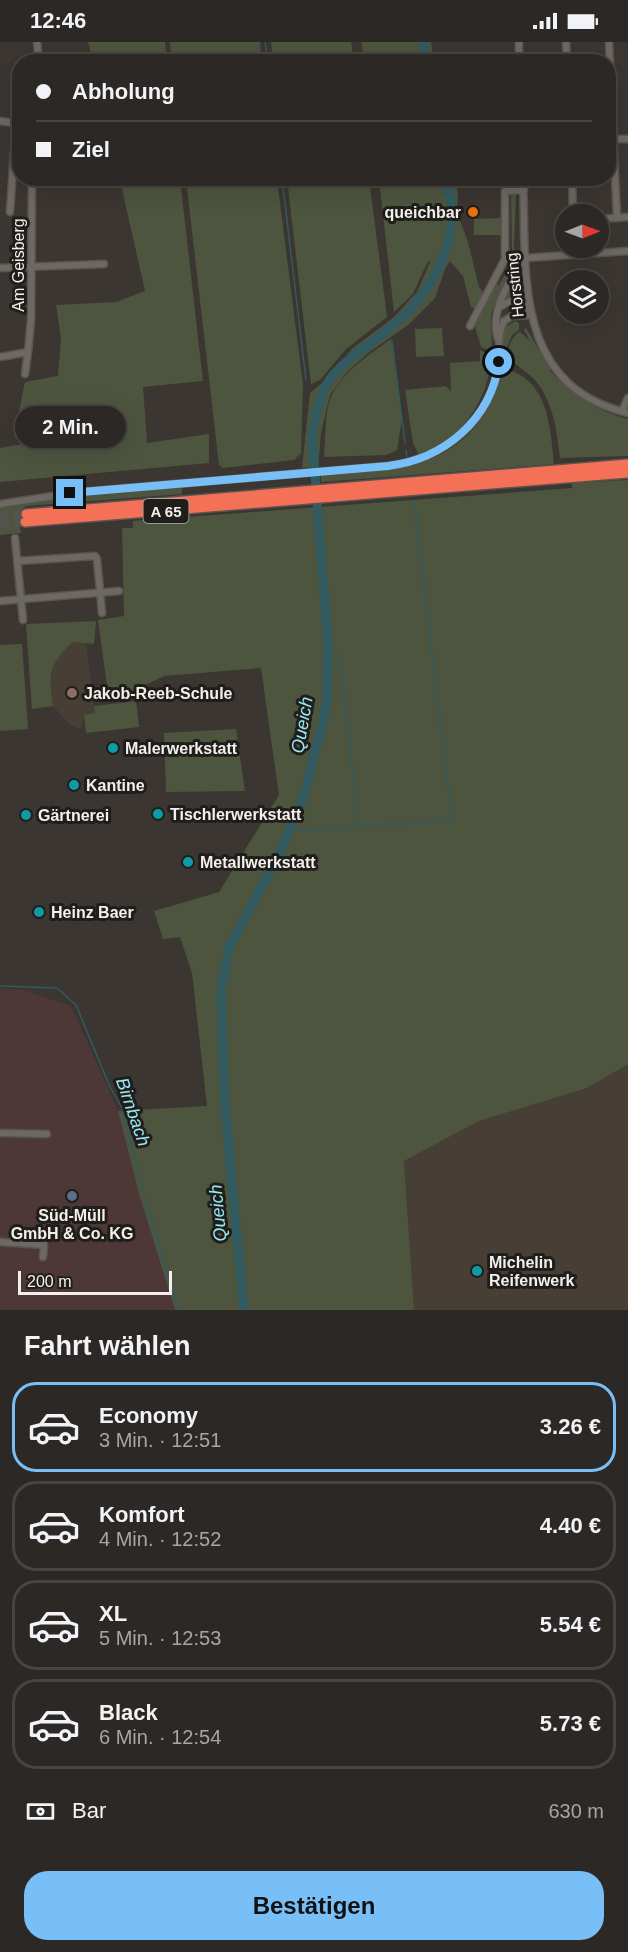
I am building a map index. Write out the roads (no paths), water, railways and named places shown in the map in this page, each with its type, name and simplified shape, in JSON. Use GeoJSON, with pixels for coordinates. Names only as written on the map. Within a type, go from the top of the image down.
{"type":"FeatureCollection","features":[{"type":"Feature","properties":{"kind":"highway","name":"A 65"},"geometry":{"type":"LineString","coordinates":[[25,518],[306,495],[628,464]]}},
{"type":"Feature","properties":{"kind":"highway","name":"A 65"},"geometry":{"type":"LineString","coordinates":[[326,493],[628,473]]}},
{"type":"Feature","properties":{"kind":"street"},"geometry":{"type":"LineString","coordinates":[[10,212],[12,186]]}},
{"type":"Feature","properties":{"kind":"street","name":"Am Geisberg"},"geometry":{"type":"LineString","coordinates":[[26,374],[32,186]]}},
{"type":"Feature","properties":{"kind":"street","name":"Horstring"},"geometry":{"type":"LineString","coordinates":[[524,186],[525,258],[530,313],[543,349],[563,377],[585,395],[625,412]]}},
{"type":"Feature","properties":{"kind":"street"},"geometry":{"type":"LineString","coordinates":[[572,186],[573,204]]}},
{"type":"Feature","properties":{"kind":"street"},"geometry":{"type":"LineString","coordinates":[[615,186],[617,218]]}},
{"type":"Feature","properties":{"kind":"street"},"geometry":{"type":"LineString","coordinates":[[470,326],[505,259],[505,191],[524,190]]}},
{"type":"Feature","properties":{"kind":"street"},"geometry":{"type":"LineString","coordinates":[[609,218],[628,217]]}},
{"type":"Feature","properties":{"kind":"street"},"geometry":{"type":"LineString","coordinates":[[500,308],[502,297],[525,258],[628,251]]}},
{"type":"Feature","properties":{"kind":"street"},"geometry":{"type":"LineString","coordinates":[[0,268],[104,264]]}},
{"type":"Feature","properties":{"kind":"street"},"geometry":{"type":"LineString","coordinates":[[0,504],[80,492],[394,465],[420,459],[438,451],[456,438],[483,408],[494,384],[499,362],[501,326],[505,319],[530,313],[522,303],[515,301],[504,304],[496,314],[495,325],[500,343]]}},
{"type":"Feature","properties":{"kind":"street"},"geometry":{"type":"LineString","coordinates":[[0,357],[28,352]]}},
{"type":"Feature","properties":{"kind":"street"},"geometry":{"type":"LineString","coordinates":[[625,412],[628,398]]}},
{"type":"Feature","properties":{"kind":"street"},"geometry":{"type":"LineString","coordinates":[[15,538],[23,620]]}},
{"type":"Feature","properties":{"kind":"street"},"geometry":{"type":"LineString","coordinates":[[17,561],[95,556],[102,613]]}},
{"type":"Feature","properties":{"kind":"street"},"geometry":{"type":"LineString","coordinates":[[0,601],[119,591]]}},
{"type":"Feature","properties":{"kind":"street"},"geometry":{"type":"LineString","coordinates":[[0,1133],[47,1134]]}},
{"type":"Feature","properties":{"kind":"street"},"geometry":{"type":"LineString","coordinates":[[0,1242],[44,1245],[43,1257]]}},
{"type":"Feature","properties":{"kind":"waterway"},"geometry":{"type":"LineString","coordinates":[[265,42],[267,54]]}},
{"type":"Feature","properties":{"kind":"waterway","name":"Queich"},"geometry":{"type":"LineString","coordinates":[[424,42],[426,54]]}},
{"type":"Feature","properties":{"kind":"waterway"},"geometry":{"type":"LineString","coordinates":[[283,186],[306,380]]}},
{"type":"Feature","properties":{"kind":"waterway","name":"Queich"},"geometry":{"type":"LineString","coordinates":[[244,1310],[225,1108],[221,991],[229,947],[278,857],[303,798],[327,698],[328,645],[312,435],[322,395],[332,376],[410,309],[422,295],[441,264],[451,228],[452,210],[448,186]]}},
{"type":"Feature","properties":{"kind":"waterway"},"geometry":{"type":"LineString","coordinates":[[392,341],[405,443]]}},
{"type":"Feature","properties":{"kind":"waterway"},"geometry":{"type":"LineString","coordinates":[[406,450],[407,457]]}},
{"type":"Feature","properties":{"kind":"waterway"},"geometry":{"type":"LineString","coordinates":[[299,831],[452,820],[414,501]]}},
{"type":"Feature","properties":{"kind":"waterway"},"geometry":{"type":"LineString","coordinates":[[339,650],[359,827]]}},
{"type":"Feature","properties":{"kind":"waterway","name":"Birnbach"},"geometry":{"type":"LineString","coordinates":[[0,986],[57,988],[76,1005],[110,1087],[122,1108],[145,1198],[178,1310]]}},
{"type":"Feature","properties":{"kind":"tunnel"},"geometry":{"type":"LineString","coordinates":[[0,516],[26,514]]}},
{"type":"Feature","properties":{"kind":"tunnel"},"geometry":{"type":"LineString","coordinates":[[0,524],[25,522]]}},
{"type":"Feature","properties":{"kind":"place","name":"queichbar"},"geometry":{"type":"Point","coordinates":[473,212]}},
{"type":"Feature","properties":{"kind":"place","name":"Jakob-Reeb-Schule"},"geometry":{"type":"Point","coordinates":[72,693]}},
{"type":"Feature","properties":{"kind":"place","name":"Malerwerkstatt"},"geometry":{"type":"Point","coordinates":[113,748]}},
{"type":"Feature","properties":{"kind":"place","name":"Kantine"},"geometry":{"type":"Point","coordinates":[74,785]}},
{"type":"Feature","properties":{"kind":"place","name":"Tischlerwerkstatt"},"geometry":{"type":"Point","coordinates":[158,814]}},
{"type":"Feature","properties":{"kind":"place","name":"Gärtnerei"},"geometry":{"type":"Point","coordinates":[26,815]}},
{"type":"Feature","properties":{"kind":"place","name":"Metallwerkstatt"},"geometry":{"type":"Point","coordinates":[188,862]}},
{"type":"Feature","properties":{"kind":"place","name":"Heinz Baer"},"geometry":{"type":"Point","coordinates":[39,912]}},
{"type":"Feature","properties":{"kind":"place","name":"Süd-Müll GmbH & Co. KG"},"geometry":{"type":"Point","coordinates":[72,1196]}},
{"type":"Feature","properties":{"kind":"place","name":"Michelin Reifenwerk"},"geometry":{"type":"Point","coordinates":[477,1271]}}]}
